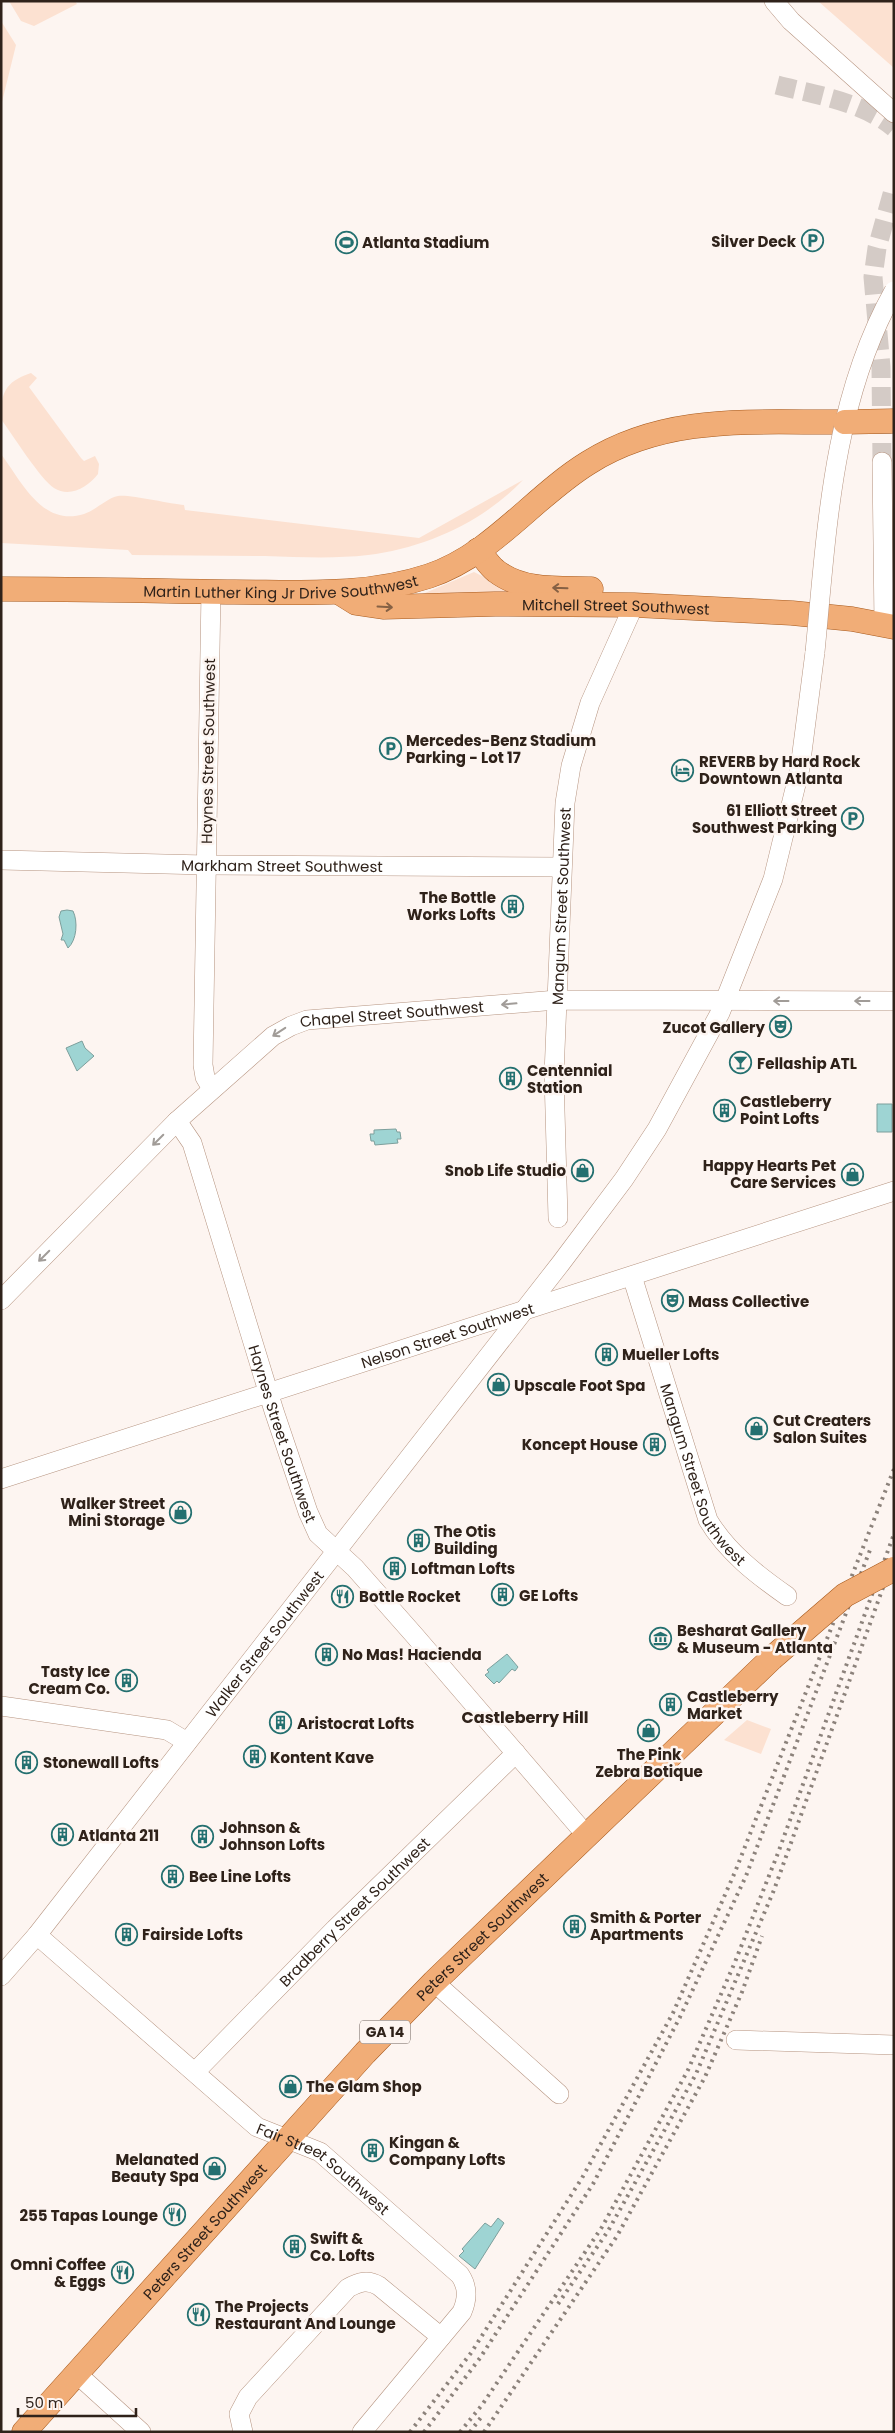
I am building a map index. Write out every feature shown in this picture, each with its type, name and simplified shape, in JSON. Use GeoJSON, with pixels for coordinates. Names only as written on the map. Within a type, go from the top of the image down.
{"type":"FeatureCollection","features":[{"type":"Feature","properties":{"kind":"main road","name":"Martin Luther King Jr Drive Southwest"},"geometry":{"type":"LineString","coordinates":[[1,588],[339,593],[427,577],[439,572],[500,536],[536,503],[588,463],[642,437],[668,430],[732,422],[894,421]]}},
{"type":"Feature","properties":{"kind":"main road"},"geometry":{"type":"LineString","coordinates":[[478,550],[495,571],[516,583],[531,586],[609,589],[634,605]]}},
{"type":"Feature","properties":{"kind":"main road","name":"Mitchell Street Southwest"},"geometry":{"type":"LineString","coordinates":[[339,593],[356,603],[383,607],[495,604],[634,605],[792,613],[889,626]]}},
{"type":"Feature","properties":{"kind":"main road","name":"Peters Street Southwest"},"geometry":{"type":"LineString","coordinates":[[24,2432],[287,2138],[365,2053],[434,1982],[772,1658],[845,1595],[894,1569]]}},
{"type":"Feature","properties":{"kind":"street"},"geometry":{"type":"LineString","coordinates":[[774,1],[805,34],[894,113]]}},
{"type":"Feature","properties":{"kind":"street","name":"Walker Street Southwest"},"geometry":{"type":"LineString","coordinates":[[1,1976],[37,1935],[524,1311],[624,1179],[657,1129],[690,1072],[725,1001],[773,879],[789,822],[800,768],[815,652],[832,479],[845,422],[862,362],[894,291]]}},
{"type":"Feature","properties":{"kind":"street"},"geometry":{"type":"LineString","coordinates":[[882,462],[889,626]]}},
{"type":"Feature","properties":{"kind":"street","name":"Haynes Street Southwest"},"geometry":{"type":"LineString","coordinates":[[211,592],[203,1065],[205,1077],[212,1089]]}},
{"type":"Feature","properties":{"kind":"street","name":"Mangum Street Southwest"},"geometry":{"type":"LineString","coordinates":[[558,1218],[554,1084],[565,803],[571,766],[590,703],[634,605]]}},
{"type":"Feature","properties":{"kind":"street","name":"Markham Street Southwest"},"geometry":{"type":"LineString","coordinates":[[1,860],[206,865],[562,867]]}},
{"type":"Feature","properties":{"kind":"street","name":"Chapel Street Southwest"},"geometry":{"type":"LineString","coordinates":[[1,1300],[212,1089],[280,1031],[307,1020],[557,1000],[894,1001]]}},
{"type":"Feature","properties":{"kind":"street","name":"Haynes Street Southwest"},"geometry":{"type":"LineString","coordinates":[[178,1121],[192,1144],[269,1394],[308,1512],[318,1534],[367,1581],[587,1836]]}},
{"type":"Feature","properties":{"kind":"street","name":"Nelson Street Southwest"},"geometry":{"type":"LineString","coordinates":[[1,1479],[894,1191]]}},
{"type":"Feature","properties":{"kind":"street","name":"Mangum Street Southwest"},"geometry":{"type":"LineString","coordinates":[[632,1276],[708,1520],[720,1538],[740,1560],[787,1596]]}},
{"type":"Feature","properties":{"kind":"street"},"geometry":{"type":"LineString","coordinates":[[1,1706],[167,1730],[187,1742]]}},
{"type":"Feature","properties":{"kind":"street","name":"Bradberry Street Southwest"},"geometry":{"type":"LineString","coordinates":[[195,2072],[339,1925],[516,1753]]}},
{"type":"Feature","properties":{"kind":"street","name":"Fair Street Southwest"},"geometry":{"type":"LineString","coordinates":[[37,1935],[257,2127],[320,2152],[460,2275],[467,2288],[466,2304],[462,2312],[362,2432]]}},
{"type":"Feature","properties":{"kind":"street"},"geometry":{"type":"LineString","coordinates":[[434,1982],[559,2094]]}},
{"type":"Feature","properties":{"kind":"street"},"geometry":{"type":"LineString","coordinates":[[736,2040],[894,2046]]}},
{"type":"Feature","properties":{"kind":"street"},"geometry":{"type":"LineString","coordinates":[[243,2432],[239,2414],[248,2397],[348,2288],[359,2282],[373,2282],[379,2286],[441,2337]]}},
{"type":"Feature","properties":{"kind":"street"},"geometry":{"type":"LineString","coordinates":[[76,2373],[141,2432]]}},
{"type":"Feature","properties":{"kind":"shaded area"},"geometry":{"type":"Polygon","coordinates":[[[9,1],[75,1],[77,4],[34,26],[21,21],[9,1]]]}},
{"type":"Feature","properties":{"kind":"shaded area"},"geometry":{"type":"Polygon","coordinates":[[[818,1],[894,1],[894,68],[818,1]]]}},
{"type":"Feature","properties":{"kind":"shaded area"},"geometry":{"type":"Polygon","coordinates":[[[1,21],[16,45],[1,106],[1,21]]]}},
{"type":"Feature","properties":{"kind":"shaded area"},"geometry":{"type":"Polygon","coordinates":[[[31,373],[37,378],[29,387],[81,458],[84,461],[95,456],[99,464],[98,474],[78,490],[60,491],[48,483],[34,467],[1,419],[3,396],[6,390],[15,380],[31,373]]]}},
{"type":"Feature","properties":{"kind":"shaded area"},"geometry":{"type":"Polygon","coordinates":[[[1,454],[25,489],[45,508],[56,514],[69,516],[84,514],[110,499],[123,496],[184,505],[185,510],[419,538],[523,480],[490,508],[452,531],[411,546],[389,551],[368,555],[329,557],[132,555],[128,550],[1,543],[1,454]]]}},
{"type":"Feature","properties":{"kind":"shaded area"},"geometry":{"type":"Polygon","coordinates":[[[474,572],[508,589],[507,593],[418,596],[474,572]]]}},
{"type":"Feature","properties":{"kind":"shaded area"},"geometry":{"type":"Polygon","coordinates":[[[747,1720],[771,1729],[761,1754],[724,1740],[747,1720]]]}},
{"type":"Feature","properties":{"kind":"water"},"geometry":{"type":"Polygon","coordinates":[[[61,911],[73,911],[76,925],[75,935],[68,948],[64,940],[61,940],[63,934],[59,917],[61,911]]]}},
{"type":"Feature","properties":{"kind":"water"},"geometry":{"type":"Polygon","coordinates":[[[82,1041],[85,1048],[94,1056],[77,1071],[66,1048],[82,1041]]]}},
{"type":"Feature","properties":{"kind":"water"},"geometry":{"type":"Polygon","coordinates":[[[877,1104],[892,1104],[892,1132],[877,1132],[877,1104]]]}},
{"type":"Feature","properties":{"kind":"water"},"geometry":{"type":"Polygon","coordinates":[[[396,1129],[397,1132],[400,1132],[401,1139],[397,1139],[398,1143],[375,1145],[374,1141],[371,1141],[370,1134],[374,1134],[374,1130],[396,1129]]]}},
{"type":"Feature","properties":{"kind":"water"},"geometry":{"type":"Polygon","coordinates":[[[507,1654],[518,1667],[515,1671],[512,1669],[499,1683],[497,1681],[494,1684],[485,1675],[489,1672],[487,1670],[507,1654]]]}},
{"type":"Feature","properties":{"kind":"water"},"geometry":{"type":"Polygon","coordinates":[[[498,2218],[504,2223],[475,2269],[459,2256],[464,2251],[462,2249],[485,2223],[491,2227],[498,2218]]]}},
{"type":"Feature","properties":{"kind":"tunnel"},"geometry":{"type":"LineString","coordinates":[[777,85],[838,100],[868,112],[894,128]]}},
{"type":"Feature","properties":{"kind":"tunnel"},"geometry":{"type":"LineString","coordinates":[[882,462],[881,367],[873,277],[877,248],[894,187]]}},
{"type":"Feature","properties":{"kind":"railway"},"geometry":{"type":"LineString","coordinates":[[410,2432],[471,2353],[582,2178],[673,2013],[735,1872],[894,1469]]}},
{"type":"Feature","properties":{"kind":"railway"},"geometry":{"type":"LineString","coordinates":[[460,2432],[482,2405],[602,2227],[688,2070],[735,1962],[778,1853],[894,1534]]}},
{"type":"Feature","properties":{"kind":"railway"},"geometry":{"type":"LineString","coordinates":[[424,2432],[480,2358],[593,2184],[680,2017],[746,1876],[870,1550]]}},
{"type":"Feature","properties":{"kind":"railway"},"geometry":{"type":"LineString","coordinates":[[558,2304],[608,2231],[696,2074],[774,1890],[894,1557]]}},
{"type":"Feature","properties":{"kind":"railway"},"geometry":{"type":"LineString","coordinates":[[484,2432],[617,2236],[705,2077],[742,1992],[762,1936]]}},
{"type":"Feature","properties":{"kind":"railway"},"geometry":{"type":"LineString","coordinates":[[470,2432],[482,2416]]}},
{"type":"Feature","properties":{"kind":"place","name":"Silver Deck"},"geometry":{"type":"Point","coordinates":[812,241]}},
{"type":"Feature","properties":{"kind":"place","name":"Atlanta Stadium"},"geometry":{"type":"Point","coordinates":[346,242]}},
{"type":"Feature","properties":{"kind":"place","name":"Mercedes-Benz Stadium Parking - Lot 17"},"geometry":{"type":"Point","coordinates":[390,749]}},
{"type":"Feature","properties":{"kind":"place","name":"REVERB by Hard Rock Downtown Atlanta"},"geometry":{"type":"Point","coordinates":[683,770]}},
{"type":"Feature","properties":{"kind":"place","name":"61 Elliott Street Southwest Parking"},"geometry":{"type":"Point","coordinates":[853,819]}},
{"type":"Feature","properties":{"kind":"place","name":"The Bottle Works Lofts"},"geometry":{"type":"Point","coordinates":[512,906]}},
{"type":"Feature","properties":{"kind":"place","name":"Zucot Gallery"},"geometry":{"type":"Point","coordinates":[781,1027]}},
{"type":"Feature","properties":{"kind":"place","name":"Fellaship ATL"},"geometry":{"type":"Point","coordinates":[741,1063]}},
{"type":"Feature","properties":{"kind":"place","name":"Centennial Station"},"geometry":{"type":"Point","coordinates":[511,1079]}},
{"type":"Feature","properties":{"kind":"place","name":"Castleberry Point Lofts"},"geometry":{"type":"Point","coordinates":[724,1110]}},
{"type":"Feature","properties":{"kind":"place","name":"Snob Life Studio"},"geometry":{"type":"Point","coordinates":[582,1170]}},
{"type":"Feature","properties":{"kind":"place","name":"Happy Hearts Pet Care Services"},"geometry":{"type":"Point","coordinates":[852,1174]}},
{"type":"Feature","properties":{"kind":"place","name":"Mass Collective"},"geometry":{"type":"Point","coordinates":[672,1301]}},
{"type":"Feature","properties":{"kind":"place","name":"Mueller Lofts"},"geometry":{"type":"Point","coordinates":[606,1354]}},
{"type":"Feature","properties":{"kind":"place","name":"Upscale Foot Spa"},"geometry":{"type":"Point","coordinates":[498,1385]}},
{"type":"Feature","properties":{"kind":"place","name":"Cut Creaters Salon Suites"},"geometry":{"type":"Point","coordinates":[757,1429]}},
{"type":"Feature","properties":{"kind":"place","name":"Koncept House"},"geometry":{"type":"Point","coordinates":[654,1444]}},
{"type":"Feature","properties":{"kind":"place","name":"Walker Street Mini Storage"},"geometry":{"type":"Point","coordinates":[181,1512]}},
{"type":"Feature","properties":{"kind":"place","name":"The Otis Building"},"geometry":{"type":"Point","coordinates":[418,1540]}},
{"type":"Feature","properties":{"kind":"place","name":"Loftman Lofts"},"geometry":{"type":"Point","coordinates":[395,1568]}},
{"type":"Feature","properties":{"kind":"place","name":"GE Lofts"},"geometry":{"type":"Point","coordinates":[503,1595]}},
{"type":"Feature","properties":{"kind":"place","name":"Bottle Rocket"},"geometry":{"type":"Point","coordinates":[343,1596]}},
{"type":"Feature","properties":{"kind":"place","name":"Besharat Gallery & Museum - Atlanta"},"geometry":{"type":"Point","coordinates":[661,1639]}},
{"type":"Feature","properties":{"kind":"place","name":"No Mas! Hacienda"},"geometry":{"type":"Point","coordinates":[326,1654]}},
{"type":"Feature","properties":{"kind":"place","name":"Tasty Ice Cream Co."},"geometry":{"type":"Point","coordinates":[126,1680]}},
{"type":"Feature","properties":{"kind":"place","name":"Castleberry Market"},"geometry":{"type":"Point","coordinates":[671,1705]}},
{"type":"Feature","properties":{"kind":"place","name":"Aristocrat Lofts"},"geometry":{"type":"Point","coordinates":[281,1723]}},
{"type":"Feature","properties":{"kind":"place","name":"The Pink Zebra Botique"},"geometry":{"type":"Point","coordinates":[649,1731]}},
{"type":"Feature","properties":{"kind":"place","name":"Kontent Kave"},"geometry":{"type":"Point","coordinates":[254,1757]}},
{"type":"Feature","properties":{"kind":"place","name":"Stonewall Lofts"},"geometry":{"type":"Point","coordinates":[27,1762]}},
{"type":"Feature","properties":{"kind":"place","name":"Atlanta 211"},"geometry":{"type":"Point","coordinates":[62,1835]}},
{"type":"Feature","properties":{"kind":"place","name":"Johnson & Johnson Lofts"},"geometry":{"type":"Point","coordinates":[203,1836]}},
{"type":"Feature","properties":{"kind":"place","name":"Bee Line Lofts"},"geometry":{"type":"Point","coordinates":[173,1876]}},
{"type":"Feature","properties":{"kind":"place","name":"Smith & Porter Apartments"},"geometry":{"type":"Point","coordinates":[574,1926]}},
{"type":"Feature","properties":{"kind":"place","name":"Fairside Lofts"},"geometry":{"type":"Point","coordinates":[126,1934]}},
{"type":"Feature","properties":{"kind":"place","name":"The Glam Shop"},"geometry":{"type":"Point","coordinates":[290,2086]}},
{"type":"Feature","properties":{"kind":"place","name":"Kingan & Company Lofts"},"geometry":{"type":"Point","coordinates":[373,2151]}},
{"type":"Feature","properties":{"kind":"place","name":"Melanated Beauty Spa"},"geometry":{"type":"Point","coordinates":[215,2168]}},
{"type":"Feature","properties":{"kind":"place","name":"255 Tapas Lounge"},"geometry":{"type":"Point","coordinates":[174,2215]}},
{"type":"Feature","properties":{"kind":"place","name":"Swift & Co. Lofts"},"geometry":{"type":"Point","coordinates":[294,2247]}},
{"type":"Feature","properties":{"kind":"place","name":"Omni Coffee & Eggs"},"geometry":{"type":"Point","coordinates":[122,2273]}},
{"type":"Feature","properties":{"kind":"place","name":"The Projects Restaurant And Lounge"},"geometry":{"type":"Point","coordinates":[199,2315]}},
{"type":"Feature","properties":{"kind":"district","name":"Castleberry Hill"},"geometry":{"type":"Point","coordinates":[525,1717]}}]}
